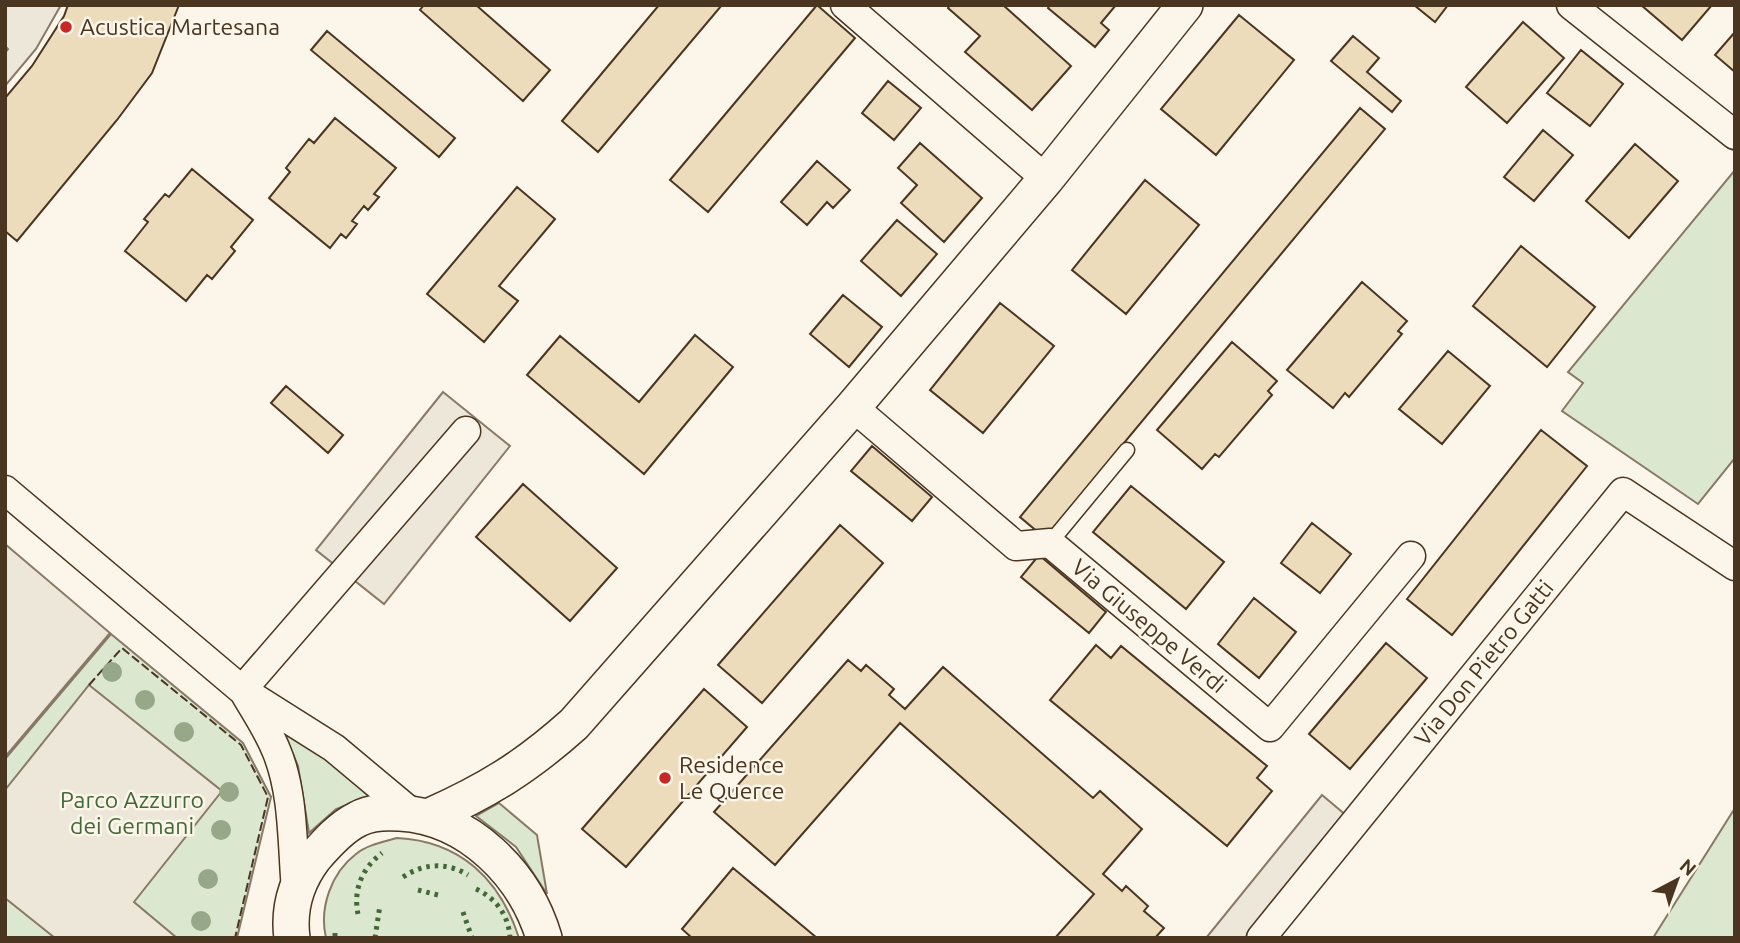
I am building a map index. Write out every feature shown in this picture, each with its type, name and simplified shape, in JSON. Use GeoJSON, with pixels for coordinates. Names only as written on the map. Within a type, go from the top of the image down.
{"type":"FeatureCollection","features":[{"type":"Feature","properties":{"kind":"street"},"geometry":{"type":"LineString","coordinates":[[845,5],[1046,179]]}},
{"type":"Feature","properties":{"kind":"street"},"geometry":{"type":"LineString","coordinates":[[1571,5],[1735,135]]}},
{"type":"Feature","properties":{"kind":"street"},"geometry":{"type":"LineString","coordinates":[[291,936],[290,916],[302,876],[319,852],[357,819],[384,812],[421,815],[487,791],[550,746],[574,724],[853,407],[1046,179],[1178,8]]}},
{"type":"Feature","properties":{"kind":"street","name":"Via Giuseppe Verdi"},"geometry":{"type":"LineString","coordinates":[[853,407],[1016,546],[1050,543],[1270,727],[1411,556]]}},
{"type":"Feature","properties":{"kind":"street"},"geometry":{"type":"LineString","coordinates":[[242,690],[466,431]]}},
{"type":"Feature","properties":{"kind":"street"},"geometry":{"type":"LineString","coordinates":[[5,490],[242,690],[334,748],[421,815],[472,837],[525,891],[544,938]]}},
{"type":"Feature","properties":{"kind":"street","name":"Via Don Pietro Gatti"},"geometry":{"type":"LineString","coordinates":[[1261,938],[1623,492],[1735,566]]}},
{"type":"Feature","properties":{"kind":"street"},"geometry":{"type":"LineString","coordinates":[[242,690],[279,759],[286,788],[296,890]]}},
{"type":"Feature","properties":{"kind":"lane"},"geometry":{"type":"LineString","coordinates":[[1050,543],[1127,450]]}},
{"type":"Feature","properties":{"kind":"green space"},"geometry":{"type":"Polygon","coordinates":[[[1735,170],[1735,458],[1698,504],[1562,411],[1583,383],[1568,372],[1735,170]]]}},
{"type":"Feature","properties":{"kind":"green space","name":"Parco Azzurro dei Germani"},"geometry":{"type":"Polygon","coordinates":[[[111,634],[243,743],[271,797],[237,938],[5,938],[5,759],[111,634]]]}},
{"type":"Feature","properties":{"kind":"green space"},"geometry":{"type":"Polygon","coordinates":[[[281,725],[374,795],[336,809],[309,833],[298,766],[281,725]]]}},
{"type":"Feature","properties":{"kind":"green space"},"geometry":{"type":"Polygon","coordinates":[[[499,803],[537,835],[547,894],[516,847],[476,816],[499,803]]]}},
{"type":"Feature","properties":{"kind":"green space"},"geometry":{"type":"Polygon","coordinates":[[[1735,808],[1735,938],[1653,938],[1735,808]]]}},
{"type":"Feature","properties":{"kind":"green space"},"geometry":{"type":"Polygon","coordinates":[[[397,838],[440,847],[458,855],[474,867],[489,881],[501,898],[519,938],[326,938],[326,903],[340,871],[360,851],[397,838]]]}},
{"type":"Feature","properties":{"kind":"shaded area"},"geometry":{"type":"Polygon","coordinates":[[[5,5],[61,5],[36,49],[5,86],[5,53],[8,49],[5,46],[5,5]]]}},
{"type":"Feature","properties":{"kind":"shaded area"},"geometry":{"type":"Polygon","coordinates":[[[443,392],[510,446],[384,604],[316,550],[443,392]]]}},
{"type":"Feature","properties":{"kind":"shaded area"},"geometry":{"type":"Polygon","coordinates":[[[5,544],[110,633],[5,757],[5,544]]]}},
{"type":"Feature","properties":{"kind":"shaded area"},"geometry":{"type":"Polygon","coordinates":[[[89,685],[222,791],[134,902],[177,938],[55,938],[5,898],[5,790],[89,685]]]}},
{"type":"Feature","properties":{"kind":"shaded area"},"geometry":{"type":"Polygon","coordinates":[[[1322,795],[1354,822],[1260,938],[1206,938],[1322,795]]]}},
{"type":"Feature","properties":{"kind":"building"},"geometry":{"type":"Polygon","coordinates":[[[68,5],[179,5],[152,73],[117,120],[17,241],[5,231],[5,98],[32,66],[64,16],[68,5]]]}},
{"type":"Feature","properties":{"kind":"building"},"geometry":{"type":"Polygon","coordinates":[[[424,5],[476,5],[550,70],[523,101],[420,10],[424,5]]]}},
{"type":"Feature","properties":{"kind":"building"},"geometry":{"type":"Polygon","coordinates":[[[659,5],[722,5],[598,152],[562,121],[659,5]]]}},
{"type":"Feature","properties":{"kind":"building"},"geometry":{"type":"Polygon","coordinates":[[[817,5],[855,38],[708,212],[670,180],[817,5]]]}},
{"type":"Feature","properties":{"kind":"building"},"geometry":{"type":"Polygon","coordinates":[[[950,5],[1003,5],[1071,66],[1032,110],[965,52],[980,36],[948,8],[950,5]]]}},
{"type":"Feature","properties":{"kind":"building"},"geometry":{"type":"Polygon","coordinates":[[[1050,5],[1116,5],[1101,23],[1109,30],[1095,47],[1048,8],[1050,5]]]}},
{"type":"Feature","properties":{"kind":"building"},"geometry":{"type":"Polygon","coordinates":[[[1414,5],[1448,5],[1435,22],[1414,5]]]}},
{"type":"Feature","properties":{"kind":"building"},"geometry":{"type":"Polygon","coordinates":[[[1641,5],[1712,5],[1682,40],[1641,5]]]}},
{"type":"Feature","properties":{"kind":"building"},"geometry":{"type":"Polygon","coordinates":[[[1239,15],[1294,60],[1216,155],[1161,109],[1239,15]]]}},
{"type":"Feature","properties":{"kind":"building"},"geometry":{"type":"Polygon","coordinates":[[[1523,22],[1564,58],[1507,123],[1466,87],[1523,22]]]}},
{"type":"Feature","properties":{"kind":"building"},"geometry":{"type":"Polygon","coordinates":[[[327,31],[455,138],[439,157],[311,50],[327,31]]]}},
{"type":"Feature","properties":{"kind":"building"},"geometry":{"type":"Polygon","coordinates":[[[1735,32],[1735,72],[1715,55],[1735,32]]]}},
{"type":"Feature","properties":{"kind":"building"},"geometry":{"type":"Polygon","coordinates":[[[1353,36],[1379,58],[1367,72],[1401,101],[1392,112],[1331,61],[1353,36]]]}},
{"type":"Feature","properties":{"kind":"building"},"geometry":{"type":"Polygon","coordinates":[[[1581,50],[1623,84],[1590,126],[1547,93],[1581,50]]]}},
{"type":"Feature","properties":{"kind":"building"},"geometry":{"type":"Polygon","coordinates":[[[888,81],[921,108],[894,140],[862,113],[888,81]]]}},
{"type":"Feature","properties":{"kind":"building"},"geometry":{"type":"Polygon","coordinates":[[[1360,108],[1385,129],[1045,538],[1020,517],[1360,108]]]}},
{"type":"Feature","properties":{"kind":"building"},"geometry":{"type":"Polygon","coordinates":[[[335,118],[396,168],[374,194],[379,197],[368,210],[364,206],[352,221],[357,224],[346,238],[341,234],[330,248],[269,198],[290,172],[286,168],[309,139],[314,143],[335,118]]]}},
{"type":"Feature","properties":{"kind":"building"},"geometry":{"type":"Polygon","coordinates":[[[1543,130],[1573,155],[1534,201],[1504,177],[1543,130]]]}},
{"type":"Feature","properties":{"kind":"building"},"geometry":{"type":"Polygon","coordinates":[[[920,143],[982,198],[944,242],[901,203],[917,185],[898,168],[920,143]]]}},
{"type":"Feature","properties":{"kind":"building"},"geometry":{"type":"Polygon","coordinates":[[[1635,144],[1678,181],[1629,238],[1586,201],[1635,144]]]}},
{"type":"Feature","properties":{"kind":"building"},"geometry":{"type":"Polygon","coordinates":[[[817,161],[850,190],[833,208],[827,202],[807,225],[781,202],[817,161]]]}},
{"type":"Feature","properties":{"kind":"building"},"geometry":{"type":"Polygon","coordinates":[[[192,169],[253,220],[231,247],[235,251],[212,279],[207,275],[186,301],[125,251],[148,222],[144,219],[165,194],[169,197],[192,169]]]}},
{"type":"Feature","properties":{"kind":"building"},"geometry":{"type":"Polygon","coordinates":[[[1145,180],[1199,225],[1126,314],[1072,270],[1145,180]]]}},
{"type":"Feature","properties":{"kind":"building"},"geometry":{"type":"Polygon","coordinates":[[[517,187],[555,219],[499,286],[518,301],[484,342],[427,294],[517,187]]]}},
{"type":"Feature","properties":{"kind":"building"},"geometry":{"type":"Polygon","coordinates":[[[897,220],[937,254],[901,296],[861,261],[897,220]]]}},
{"type":"Feature","properties":{"kind":"building"},"geometry":{"type":"Polygon","coordinates":[[[1521,246],[1595,307],[1547,367],[1473,306],[1521,246]]]}},
{"type":"Feature","properties":{"kind":"building"},"geometry":{"type":"Polygon","coordinates":[[[1362,282],[1407,321],[1398,331],[1402,334],[1349,397],[1345,393],[1333,408],[1287,370],[1362,282]]]}},
{"type":"Feature","properties":{"kind":"building"},"geometry":{"type":"Polygon","coordinates":[[[843,295],[882,327],[849,367],[810,334],[843,295]]]}},
{"type":"Feature","properties":{"kind":"building"},"geometry":{"type":"Polygon","coordinates":[[[1000,303],[1054,346],[983,433],[930,390],[1000,303]]]}},
{"type":"Feature","properties":{"kind":"building"},"geometry":{"type":"Polygon","coordinates":[[[695,335],[733,367],[644,474],[527,375],[560,336],[639,402],[695,335]]]}},
{"type":"Feature","properties":{"kind":"building"},"geometry":{"type":"Polygon","coordinates":[[[1232,342],[1277,381],[1268,391],[1272,395],[1219,457],[1215,454],[1202,469],[1157,430],[1232,342]]]}},
{"type":"Feature","properties":{"kind":"building"},"geometry":{"type":"Polygon","coordinates":[[[1448,351],[1490,386],[1442,444],[1399,409],[1448,351]]]}},
{"type":"Feature","properties":{"kind":"building"},"geometry":{"type":"Polygon","coordinates":[[[286,386],[343,435],[328,453],[271,403],[286,386]]]}},
{"type":"Feature","properties":{"kind":"building"},"geometry":{"type":"Polygon","coordinates":[[[1541,430],[1587,466],[1452,635],[1407,599],[1541,430]]]}},
{"type":"Feature","properties":{"kind":"building"},"geometry":{"type":"Polygon","coordinates":[[[872,446],[932,497],[912,521],[851,471],[872,446]]]}},
{"type":"Feature","properties":{"kind":"building"},"geometry":{"type":"Polygon","coordinates":[[[523,484],[617,568],[570,621],[476,537],[523,484]]]}},
{"type":"Feature","properties":{"kind":"building"},"geometry":{"type":"Polygon","coordinates":[[[1131,486],[1224,562],[1186,609],[1093,532],[1131,486]]]}},
{"type":"Feature","properties":{"kind":"building"},"geometry":{"type":"Polygon","coordinates":[[[1312,523],[1351,554],[1320,593],[1281,563],[1312,523]]]}},
{"type":"Feature","properties":{"kind":"building"},"geometry":{"type":"Polygon","coordinates":[[[840,525],[883,563],[762,703],[718,665],[840,525]]]}},
{"type":"Feature","properties":{"kind":"building"},"geometry":{"type":"Polygon","coordinates":[[[1039,555],[1106,612],[1089,633],[1021,577],[1039,555]]]}},
{"type":"Feature","properties":{"kind":"building"},"geometry":{"type":"Polygon","coordinates":[[[1254,598],[1296,632],[1259,678],[1218,644],[1254,598]]]}},
{"type":"Feature","properties":{"kind":"building"},"geometry":{"type":"Polygon","coordinates":[[[1386,643],[1427,678],[1350,769],[1309,734],[1386,643]]]}},
{"type":"Feature","properties":{"kind":"building"},"geometry":{"type":"Polygon","coordinates":[[[1096,645],[1111,658],[1121,646],[1267,766],[1257,778],[1272,791],[1227,846],[1050,700],[1096,645]]]}},
{"type":"Feature","properties":{"kind":"building"},"geometry":{"type":"Polygon","coordinates":[[[848,660],[861,671],[866,665],[894,689],[889,695],[905,709],[943,667],[1093,798],[1100,791],[1142,829],[1103,874],[1122,891],[1126,886],[1148,906],[1144,911],[1164,928],[1155,938],[1055,938],[1094,894],[900,723],[775,865],[714,812],[848,660]]]}},
{"type":"Feature","properties":{"kind":"building","name":"Residence Le Querce"},"geometry":{"type":"Polygon","coordinates":[[[704,689],[747,727],[626,867],[582,829],[704,689]]]}},
{"type":"Feature","properties":{"kind":"building"},"geometry":{"type":"Polygon","coordinates":[[[733,868],[817,938],[692,938],[682,929],[733,868]]]}},
{"type":"Feature","properties":{"kind":"hedge"},"geometry":{"type":"LineString","coordinates":[[358,914],[357,896],[361,880],[369,865],[382,853]]}},
{"type":"Feature","properties":{"kind":"hedge"},"geometry":{"type":"LineString","coordinates":[[403,877],[419,869],[435,866],[452,868],[468,875]]}},
{"type":"Feature","properties":{"kind":"hedge"},"geometry":{"type":"LineString","coordinates":[[476,889],[490,897],[500,909],[507,922],[510,938]]}},
{"type":"Feature","properties":{"kind":"hedge"},"geometry":{"type":"LineString","coordinates":[[418,890],[442,896]]}},
{"type":"Feature","properties":{"kind":"hedge"},"geometry":{"type":"LineString","coordinates":[[375,938],[380,905]]}},
{"type":"Feature","properties":{"kind":"hedge"},"geometry":{"type":"LineString","coordinates":[[463,912],[472,938]]}},
{"type":"Feature","properties":{"kind":"hedge"},"geometry":{"type":"LineString","coordinates":[[335,933],[335,938]]}},
{"type":"Feature","properties":{"kind":"fence"},"geometry":{"type":"LineString","coordinates":[[89,685],[122,648],[241,745],[268,797],[235,938]]}},
{"type":"Feature","properties":{"kind":"place","name":"Acustica Martesana"},"geometry":{"type":"Point","coordinates":[66,27]}},
{"type":"Feature","properties":{"kind":"place","name":"Residence Le Querce"},"geometry":{"type":"Point","coordinates":[665,778]}}]}
